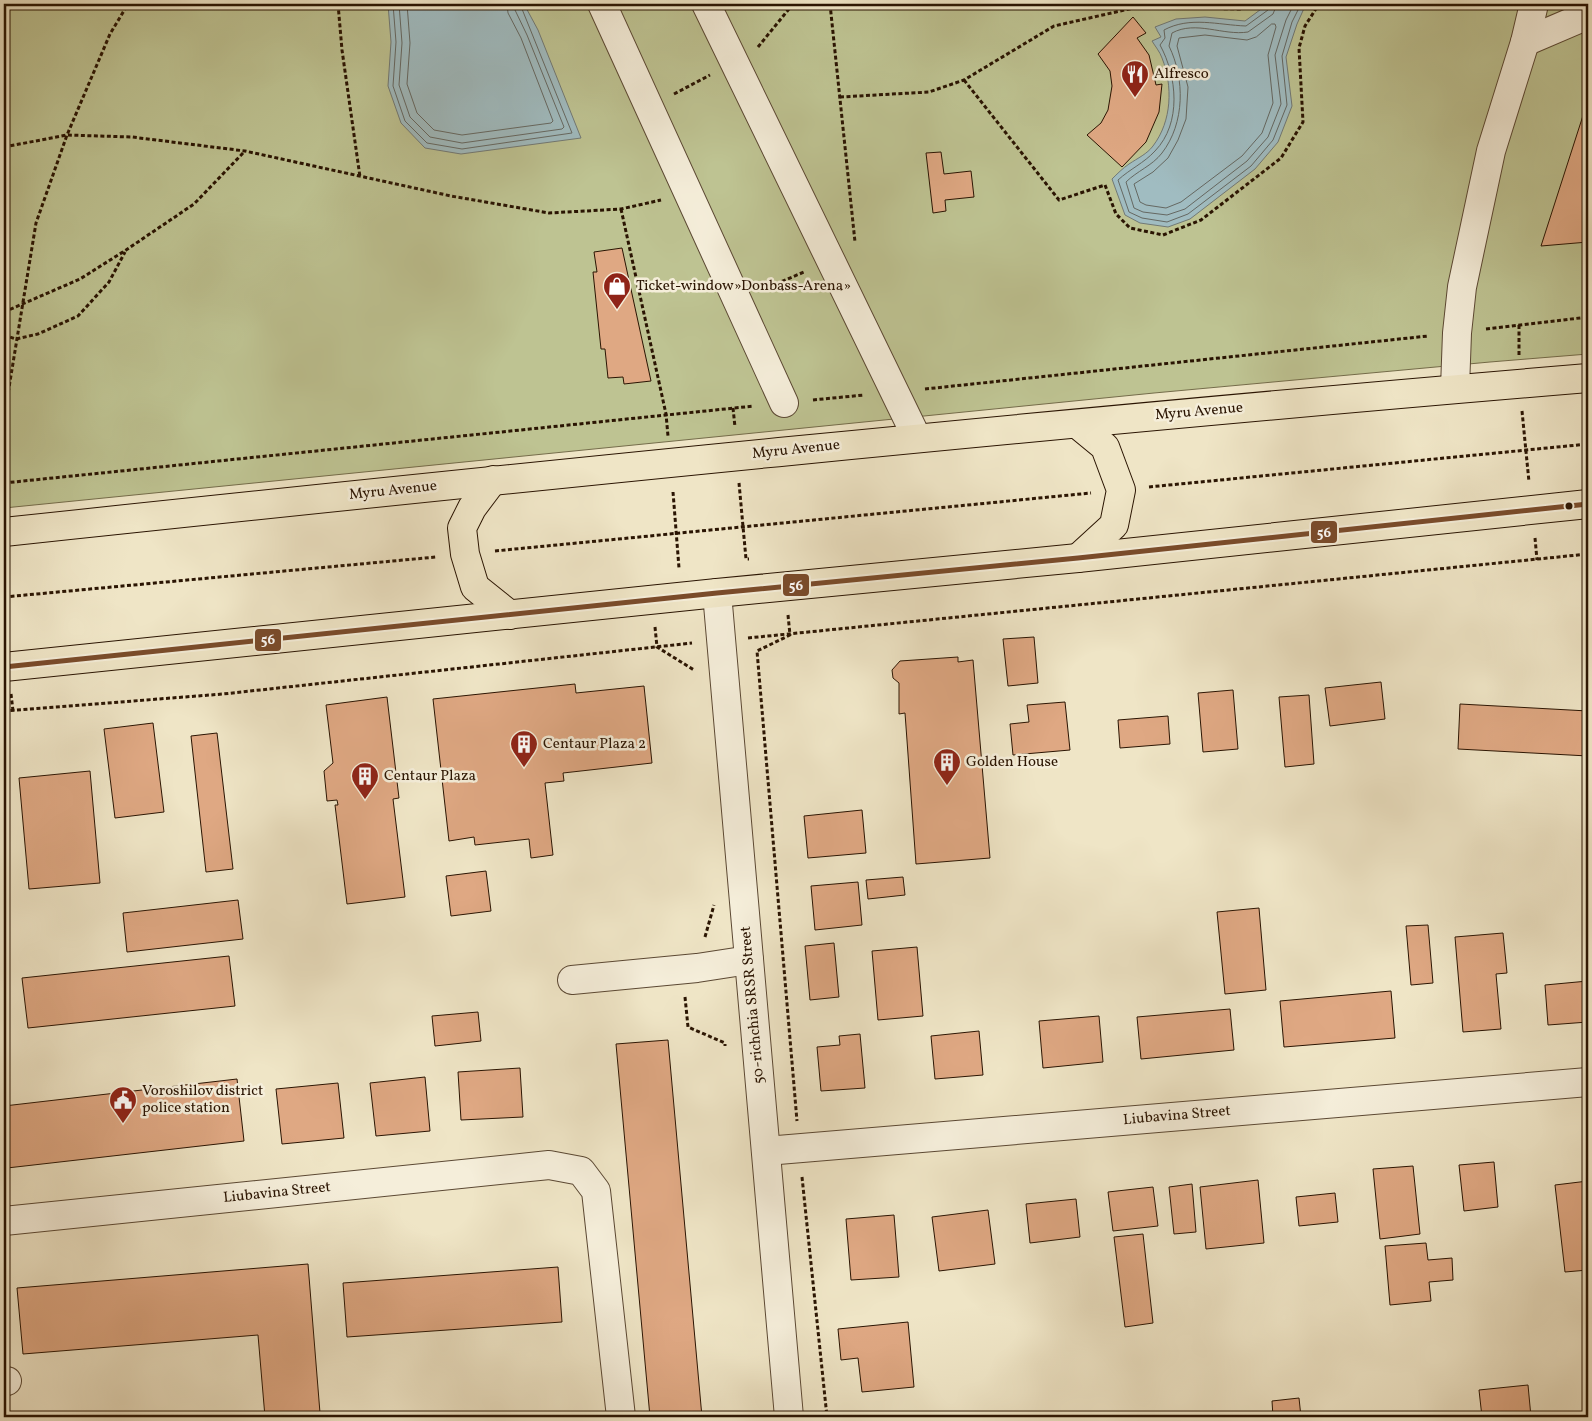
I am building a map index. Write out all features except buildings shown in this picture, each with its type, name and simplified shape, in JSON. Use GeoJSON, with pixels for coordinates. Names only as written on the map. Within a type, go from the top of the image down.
{"type":"FeatureCollection","features":[{"type":"Feature","properties":{"kind":"main road","name":"Myru Avenue"},"geometry":{"type":"LineString","coordinates":[[4,532],[670,462],[1455,388],[1588,378]]}},
{"type":"Feature","properties":{"kind":"main road"},"geometry":{"type":"LineString","coordinates":[[1076,424],[1105,447],[1121,490],[1114,525],[1078,558]]}},
{"type":"Feature","properties":{"kind":"main road"},"geometry":{"type":"LineString","coordinates":[[493,480],[472,508],[462,528],[465,554],[476,587],[510,615]]}},
{"type":"Feature","properties":{"kind":"main road"},"geometry":{"type":"LineString","coordinates":[[4,667],[717,592],[1078,558],[1588,504]]}},
{"type":"Feature","properties":{"kind":"street"},"geometry":{"type":"LineString","coordinates":[[602,4],[784,403]]}},
{"type":"Feature","properties":{"kind":"street"},"geometry":{"type":"LineString","coordinates":[[706,4],[917,438]]}},
{"type":"Feature","properties":{"kind":"street"},"geometry":{"type":"LineString","coordinates":[[1455,388],[1457,333],[1462,287],[1491,150],[1534,4]]}},
{"type":"Feature","properties":{"kind":"street"},"geometry":{"type":"LineString","coordinates":[[1524,42],[1588,14]]}},
{"type":"Feature","properties":{"kind":"street","name":"50-richchia SRSR Street"},"geometry":{"type":"LineString","coordinates":[[717,592],[789,1417]]}},
{"type":"Feature","properties":{"kind":"street"},"geometry":{"type":"LineString","coordinates":[[572,980],[697,968],[749,960]]}},
{"type":"Feature","properties":{"kind":"street","name":"Liubavina Street"},"geometry":{"type":"LineString","coordinates":[[766,1151],[1588,1082]]}},
{"type":"Feature","properties":{"kind":"street","name":"Liubavina Street"},"geometry":{"type":"LineString","coordinates":[[4,1221],[550,1165],[581,1171],[596,1191],[621,1417]]}},
{"type":"Feature","properties":{"kind":"path"},"geometry":{"type":"LineString","coordinates":[[4,418],[36,223],[67,135],[110,34],[128,4]]}},
{"type":"Feature","properties":{"kind":"path"},"geometry":{"type":"LineString","coordinates":[[338,4],[342,50],[360,177]]}},
{"type":"Feature","properties":{"kind":"path"},"geometry":{"type":"LineString","coordinates":[[737,301],[856,249],[830,4]]}},
{"type":"Feature","properties":{"kind":"path"},"geometry":{"type":"LineString","coordinates":[[840,97],[929,92],[964,80],[1054,26],[1138,7],[1242,9],[1250,4]]}},
{"type":"Feature","properties":{"kind":"path"},"geometry":{"type":"LineString","coordinates":[[964,80],[1059,200],[1105,185],[1116,214],[1130,228],[1163,235],[1201,220],[1281,158],[1303,122],[1299,48],[1305,26],[1319,4]]}},
{"type":"Feature","properties":{"kind":"path"},"geometry":{"type":"LineString","coordinates":[[4,147],[67,135],[132,137],[245,151],[451,196],[549,213],[621,209],[689,194]]}},
{"type":"Feature","properties":{"kind":"path"},"geometry":{"type":"LineString","coordinates":[[4,312],[80,279],[126,250],[194,204],[245,151]]}},
{"type":"Feature","properties":{"kind":"path"},"geometry":{"type":"LineString","coordinates":[[621,209],[666,414],[679,568],[671,569]]}},
{"type":"Feature","properties":{"kind":"path"},"geometry":{"type":"LineString","coordinates":[[4,335],[16,339],[38,334],[78,316],[109,282],[126,250]]}},
{"type":"Feature","properties":{"kind":"path"},"geometry":{"type":"LineString","coordinates":[[1519,326],[1519,384],[1533,510],[1536,560]]}},
{"type":"Feature","properties":{"kind":"path"},"geometry":{"type":"LineString","coordinates":[[733,408],[746,559],[754,559]]}},
{"type":"Feature","properties":{"kind":"path"},"geometry":{"type":"LineString","coordinates":[[4,597],[465,554],[1588,444]]}},
{"type":"Feature","properties":{"kind":"path"},"geometry":{"type":"LineString","coordinates":[[4,711],[223,694],[722,640],[790,635],[1588,554]]}},
{"type":"Feature","properties":{"kind":"path"},"geometry":{"type":"LineString","coordinates":[[784,586],[790,635]]}},
{"type":"Feature","properties":{"kind":"path"},"geometry":{"type":"LineString","coordinates":[[652,600],[658,647]]}},
{"type":"Feature","properties":{"kind":"path"},"geometry":{"type":"LineString","coordinates":[[790,635],[757,651],[799,1148],[827,1417]]}},
{"type":"Feature","properties":{"kind":"path"},"geometry":{"type":"LineString","coordinates":[[658,647],[694,670],[695,680]]}},
{"type":"Feature","properties":{"kind":"path"},"geometry":{"type":"LineString","coordinates":[[715,904],[697,968],[685,992],[688,1027],[725,1043],[726,1052]]}},
{"type":"Feature","properties":{"kind":"green space"},"geometry":{"type":"Polygon","coordinates":[[[4,4],[1588,4],[1588,354],[1154,393],[4,508],[4,4]]]}},
{"type":"Feature","properties":{"kind":"water"},"geometry":{"type":"Polygon","coordinates":[[[388,4],[524,4],[538,30],[581,138],[461,154],[425,148],[401,123],[388,86],[391,42],[388,4]]]}},
{"type":"Feature","properties":{"kind":"water"},"geometry":{"type":"Polygon","coordinates":[[[1268,4],[1306,4],[1286,57],[1292,106],[1278,142],[1255,169],[1190,219],[1168,227],[1140,223],[1125,215],[1112,179],[1125,167],[1151,149],[1164,126],[1169,103],[1166,69],[1152,41],[1161,37],[1155,27],[1176,19],[1205,17],[1245,21],[1268,4]]]}},
{"type":"Feature","properties":{"kind":"transit line","name":"56"},"geometry":{"type":"LineString","coordinates":[[4,667],[717,593],[1078,558],[1588,504]]}},
{"type":"Feature","properties":{"kind":"place","name":"Alfresco"},"geometry":{"type":"Point","coordinates":[1135,98]}},
{"type":"Feature","properties":{"kind":"place","name":"Ticket-window»Donbass-Arena»"},"geometry":{"type":"Point","coordinates":[617,310]}},
{"type":"Feature","properties":{"kind":"place","name":"Centaur Plaza 2"},"geometry":{"type":"Point","coordinates":[524,768]}},
{"type":"Feature","properties":{"kind":"place","name":"Golden House"},"geometry":{"type":"Point","coordinates":[947,786]}},
{"type":"Feature","properties":{"kind":"place","name":"Centaur Plaza"},"geometry":{"type":"Point","coordinates":[365,800]}},
{"type":"Feature","properties":{"kind":"place","name":"Voroshilov district police station"},"geometry":{"type":"Point","coordinates":[123,1124]}}]}
